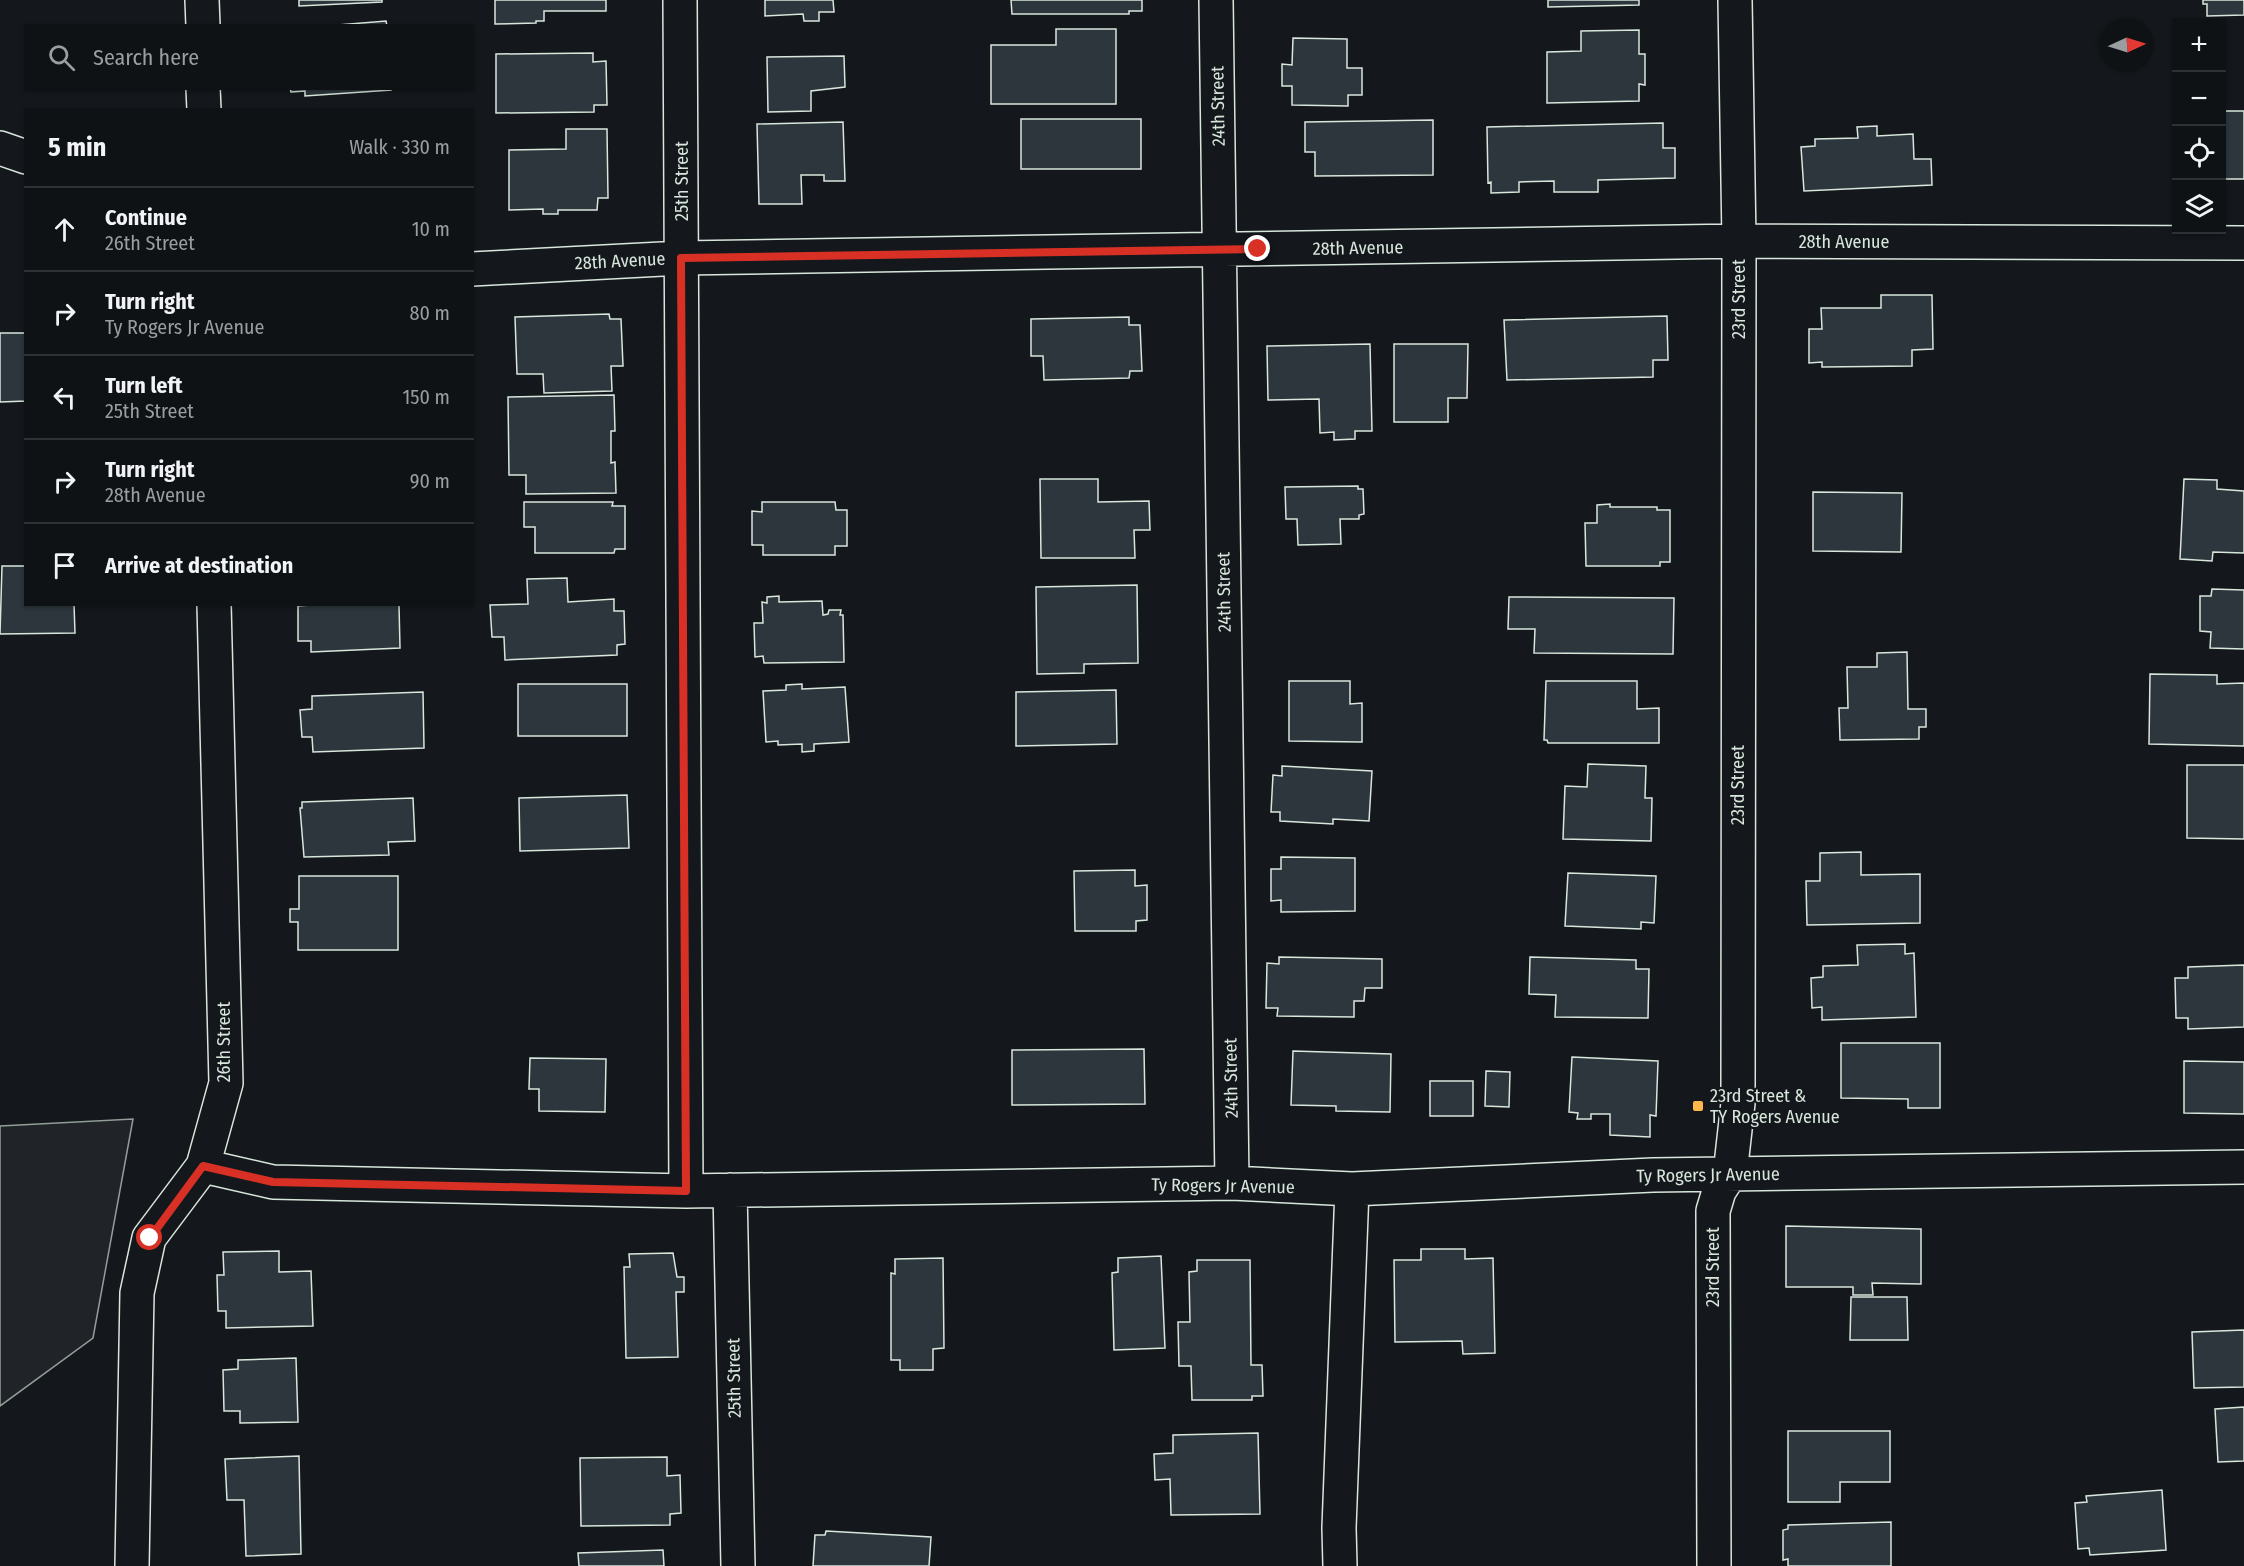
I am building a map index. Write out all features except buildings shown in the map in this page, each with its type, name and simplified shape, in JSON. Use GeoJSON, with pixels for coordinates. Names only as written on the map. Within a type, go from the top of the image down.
{"type":"FeatureCollection","features":[{"type":"Feature","properties":{"kind":"street"},"geometry":{"type":"LineString","coordinates":[[202,0],[203,24]]}},
{"type":"Feature","properties":{"kind":"street","name":"25th Street"},"geometry":{"type":"LineString","coordinates":[[680,0],[686,1191]]}},
{"type":"Feature","properties":{"kind":"street","name":"24th Street"},"geometry":{"type":"LineString","coordinates":[[1216,0],[1232,1183]]}},
{"type":"Feature","properties":{"kind":"street","name":"23rd Street"},"geometry":{"type":"LineString","coordinates":[[1714,1566],[1713,1211],[1719,1191],[1730,1174],[1738,1103],[1739,241],[1735,0]]}},
{"type":"Feature","properties":{"kind":"street"},"geometry":{"type":"LineString","coordinates":[[203,90],[204,108]]}},
{"type":"Feature","properties":{"kind":"street"},"geometry":{"type":"LineString","coordinates":[[0,148],[24,156]]}},
{"type":"Feature","properties":{"kind":"street","name":"28th Avenue"},"geometry":{"type":"LineString","coordinates":[[474,269],[681,258],[1739,241],[2244,243]]}},
{"type":"Feature","properties":{"kind":"street","name":"26th Street"},"geometry":{"type":"LineString","coordinates":[[132,1566],[137,1293],[150,1238],[203,1166],[226,1083],[214,606]]}},
{"type":"Feature","properties":{"kind":"street","name":"Ty Rogers Jr Avenue"},"geometry":{"type":"LineString","coordinates":[[203,1166],[273,1182],[686,1191],[1232,1183],[1352,1189],[1730,1174],[2244,1167]]}},
{"type":"Feature","properties":{"kind":"street"},"geometry":{"type":"LineString","coordinates":[[1340,1566],[1339,1528],[1352,1189]]}},
{"type":"Feature","properties":{"kind":"street","name":"25th Street"},"geometry":{"type":"LineString","coordinates":[[730,1190],[738,1566]]}},
{"type":"Feature","properties":{"kind":"shaded area"},"geometry":{"type":"Polygon","coordinates":[[[133,1119],[93,1338],[0,1406],[0,1126],[133,1119]]]}},
{"type":"Feature","properties":{"kind":"place","name":"23rd Street & TY Rogers Avenue"},"geometry":{"type":"Point","coordinates":[1698,1106]}},
{"type":"Feature","properties":{"kind":"route"},"geometry":{"type":"LineString","coordinates":[[150,1238],[203,1166],[273,1182],[686,1191],[681,258],[1258,249]]}}]}
